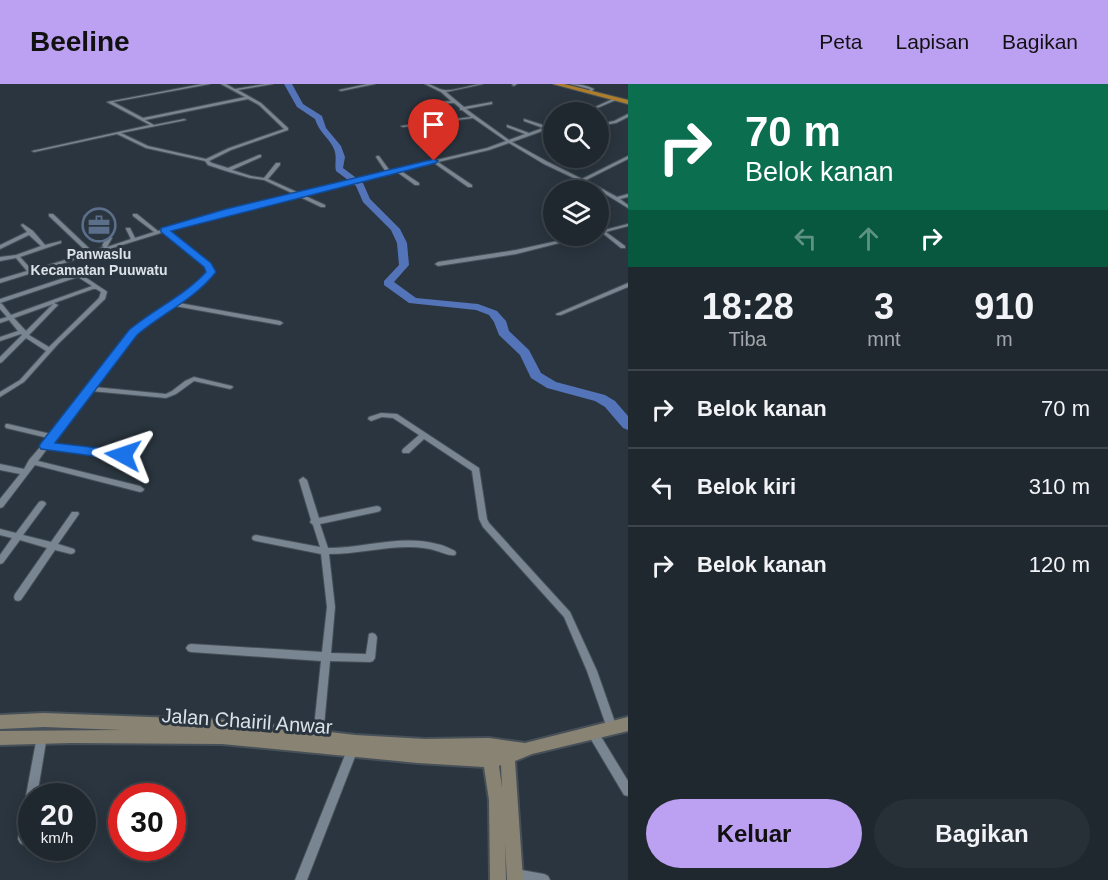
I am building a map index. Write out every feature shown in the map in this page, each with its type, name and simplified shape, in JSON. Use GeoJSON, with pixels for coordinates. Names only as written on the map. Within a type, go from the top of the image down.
{"type":"FeatureCollection","features":[{"type":"Feature","properties":{"kind":"highway"},"geometry":{"type":"LineString","coordinates":[[556,84],[624,99]]}},
{"type":"Feature","properties":{"kind":"main road","name":"Jalan Chairil Anwar"},"geometry":{"type":"LineString","coordinates":[[0,722],[44,720],[229,727],[318,737],[418,756],[507,752],[628,724]]}},
{"type":"Feature","properties":{"kind":"main road","name":"Jalan Chairil Anwar"},"geometry":{"type":"LineString","coordinates":[[0,738],[42,736],[222,737],[354,745]]}},
{"type":"Feature","properties":{"kind":"main road"},"geometry":{"type":"LineString","coordinates":[[490,752],[496,800],[498,880]]}},
{"type":"Feature","properties":{"kind":"main road"},"geometry":{"type":"LineString","coordinates":[[507,752],[516,878]]}},
{"type":"Feature","properties":{"kind":"street"},"geometry":{"type":"LineString","coordinates":[[154,126],[109,102],[208,84]]}},
{"type":"Feature","properties":{"kind":"street"},"geometry":{"type":"LineString","coordinates":[[207,160],[230,149],[287,129],[273,114],[223,84]]}},
{"type":"Feature","properties":{"kind":"street"},"geometry":{"type":"LineString","coordinates":[[235,90],[271,84]]}},
{"type":"Feature","properties":{"kind":"street"},"geometry":{"type":"LineString","coordinates":[[341,90],[373,84]]}},
{"type":"Feature","properties":{"kind":"street"},"geometry":{"type":"LineString","coordinates":[[427,84],[443,91],[471,118],[509,142],[583,180],[628,157]]}},
{"type":"Feature","properties":{"kind":"street"},"geometry":{"type":"LineString","coordinates":[[443,91],[481,84]]}},
{"type":"Feature","properties":{"kind":"street"},"geometry":{"type":"LineString","coordinates":[[572,84],[590,88],[592,89],[590,92]]}},
{"type":"Feature","properties":{"kind":"street"},"geometry":{"type":"LineString","coordinates":[[144,119],[247,98]]}},
{"type":"Feature","properties":{"kind":"street"},"geometry":{"type":"LineString","coordinates":[[609,104],[624,99]]}},
{"type":"Feature","properties":{"kind":"street"},"geometry":{"type":"LineString","coordinates":[[428,104],[454,102]]}},
{"type":"Feature","properties":{"kind":"street"},"geometry":{"type":"LineString","coordinates":[[461,109],[491,103]]}},
{"type":"Feature","properties":{"kind":"street"},"geometry":{"type":"LineString","coordinates":[[609,123],[628,115]]}},
{"type":"Feature","properties":{"kind":"street"},"geometry":{"type":"LineString","coordinates":[[403,126],[471,118]]}},
{"type":"Feature","properties":{"kind":"street"},"geometry":{"type":"LineString","coordinates":[[34,151],[184,120]]}},
{"type":"Feature","properties":{"kind":"street"},"geometry":{"type":"LineString","coordinates":[[525,120],[543,128]]}},
{"type":"Feature","properties":{"kind":"street"},"geometry":{"type":"LineString","coordinates":[[508,126],[529,134]]}},
{"type":"Feature","properties":{"kind":"street"},"geometry":{"type":"LineString","coordinates":[[0,280],[156,232],[509,142],[543,130]]}},
{"type":"Feature","properties":{"kind":"street"},"geometry":{"type":"LineString","coordinates":[[117,133],[147,147],[207,160],[210,164],[228,170],[265,179],[323,206]]}},
{"type":"Feature","properties":{"kind":"street"},"geometry":{"type":"LineString","coordinates":[[228,170],[260,156]]}},
{"type":"Feature","properties":{"kind":"street"},"geometry":{"type":"LineString","coordinates":[[378,157],[388,172]]}},
{"type":"Feature","properties":{"kind":"street"},"geometry":{"type":"LineString","coordinates":[[434,161],[470,186]]}},
{"type":"Feature","properties":{"kind":"street"},"geometry":{"type":"LineString","coordinates":[[265,179],[278,164]]}},
{"type":"Feature","properties":{"kind":"street"},"geometry":{"type":"LineString","coordinates":[[397,170],[417,184]]}},
{"type":"Feature","properties":{"kind":"street"},"geometry":{"type":"LineString","coordinates":[[609,195],[628,207]]}},
{"type":"Feature","properties":{"kind":"street"},"geometry":{"type":"LineString","coordinates":[[616,199],[628,195]]}},
{"type":"Feature","properties":{"kind":"street"},"geometry":{"type":"LineString","coordinates":[[51,215],[90,252]]}},
{"type":"Feature","properties":{"kind":"street"},"geometry":{"type":"LineString","coordinates":[[135,215],[156,232]]}},
{"type":"Feature","properties":{"kind":"street"},"geometry":{"type":"LineString","coordinates":[[86,217],[110,238],[104,247]]}},
{"type":"Feature","properties":{"kind":"street"},"geometry":{"type":"LineString","coordinates":[[23,225],[44,247]]}},
{"type":"Feature","properties":{"kind":"street"},"geometry":{"type":"LineString","coordinates":[[609,229],[628,225]]}},
{"type":"Feature","properties":{"kind":"street"},"geometry":{"type":"LineString","coordinates":[[128,229],[133,239]]}},
{"type":"Feature","properties":{"kind":"street"},"geometry":{"type":"LineString","coordinates":[[0,505],[133,333],[149,319],[197,288],[212,272],[208,265],[164,230]]}},
{"type":"Feature","properties":{"kind":"street"},"geometry":{"type":"LineString","coordinates":[[7,257],[0,249],[31,232]]}},
{"type":"Feature","properties":{"kind":"street"},"geometry":{"type":"LineString","coordinates":[[609,237],[626,248]]}},
{"type":"Feature","properties":{"kind":"street"},"geometry":{"type":"LineString","coordinates":[[0,259],[17,256],[59,242]]}},
{"type":"Feature","properties":{"kind":"street"},"geometry":{"type":"LineString","coordinates":[[438,264],[543,246]]}},
{"type":"Feature","properties":{"kind":"street"},"geometry":{"type":"LineString","coordinates":[[17,256],[30,271]]}},
{"type":"Feature","properties":{"kind":"street"},"geometry":{"type":"LineString","coordinates":[[0,395],[22,381],[49,350],[102,299],[104,292],[81,275],[0,303],[24,333],[49,350]]}},
{"type":"Feature","properties":{"kind":"street"},"geometry":{"type":"LineString","coordinates":[[559,314],[628,285]]}},
{"type":"Feature","properties":{"kind":"street"},"geometry":{"type":"LineString","coordinates":[[0,321],[97,287]]}},
{"type":"Feature","properties":{"kind":"street"},"geometry":{"type":"LineString","coordinates":[[0,361],[24,333],[58,301]]}},
{"type":"Feature","properties":{"kind":"street"},"geometry":{"type":"LineString","coordinates":[[174,304],[280,323]]}},
{"type":"Feature","properties":{"kind":"street"},"geometry":{"type":"LineString","coordinates":[[0,339],[24,333]]}},
{"type":"Feature","properties":{"kind":"street"},"geometry":{"type":"LineString","coordinates":[[88,389],[166,396],[174,393],[191,379],[230,387]]}},
{"type":"Feature","properties":{"kind":"street"},"geometry":{"type":"LineString","coordinates":[[371,419],[381,415],[395,416],[476,470],[483,519],[486,525],[567,615],[592,671],[612,728]]}},
{"type":"Feature","properties":{"kind":"street"},"geometry":{"type":"LineString","coordinates":[[8,426],[54,437]]}},
{"type":"Feature","properties":{"kind":"street"},"geometry":{"type":"LineString","coordinates":[[406,451],[423,435]]}},
{"type":"Feature","properties":{"kind":"street"},"geometry":{"type":"LineString","coordinates":[[46,446],[123,455]]}},
{"type":"Feature","properties":{"kind":"street"},"geometry":{"type":"LineString","coordinates":[[32,462],[140,489]]}},
{"type":"Feature","properties":{"kind":"street"},"geometry":{"type":"LineString","coordinates":[[0,467],[25,472]]}},
{"type":"Feature","properties":{"kind":"street"},"geometry":{"type":"LineString","coordinates":[[303,480],[314,522],[325,551],[331,607],[328,657],[318,737]]}},
{"type":"Feature","properties":{"kind":"street"},"geometry":{"type":"LineString","coordinates":[[0,561],[42,504]]}},
{"type":"Feature","properties":{"kind":"street"},"geometry":{"type":"LineString","coordinates":[[314,522],[377,509]]}},
{"type":"Feature","properties":{"kind":"street"},"geometry":{"type":"LineString","coordinates":[[18,597],[75,514]]}},
{"type":"Feature","properties":{"kind":"street"},"geometry":{"type":"LineString","coordinates":[[0,532],[71,551]]}},
{"type":"Feature","properties":{"kind":"street"},"geometry":{"type":"LineString","coordinates":[[256,538],[325,551],[405,545],[434,546],[452,553]]}},
{"type":"Feature","properties":{"kind":"street"},"geometry":{"type":"LineString","coordinates":[[191,648],[370,658],[372,637]]}},
{"type":"Feature","properties":{"kind":"street"},"geometry":{"type":"LineString","coordinates":[[593,733],[628,791]]}},
{"type":"Feature","properties":{"kind":"street"},"geometry":{"type":"LineString","coordinates":[[34,783],[42,736]]}},
{"type":"Feature","properties":{"kind":"street"},"geometry":{"type":"LineString","coordinates":[[301,880],[354,745]]}},
{"type":"Feature","properties":{"kind":"street"},"geometry":{"type":"LineString","coordinates":[[516,878],[544,880]]}},
{"type":"Feature","properties":{"kind":"waterway"},"geometry":{"type":"LineString","coordinates":[[288,84],[300,105],[319,118],[322,129],[337,146],[341,157],[339,169],[360,185],[366,200],[395,229],[402,243],[404,265],[388,283],[413,301],[478,307],[493,313],[500,321],[503,332],[525,353],[536,375],[552,385],[600,398],[610,404],[628,425]]}},
{"type":"Feature","properties":{"kind":"place","name":"Panwaslu Kecamatan Puuwatu"},"geometry":{"type":"Point","coordinates":[99,225]}},
{"type":"Feature","properties":{"kind":"route"},"geometry":{"type":"LineString","coordinates":[[123,455],[46,446],[133,333],[149,319],[197,288],[212,272],[208,265],[164,230],[229,211],[434,161]]}}]}
